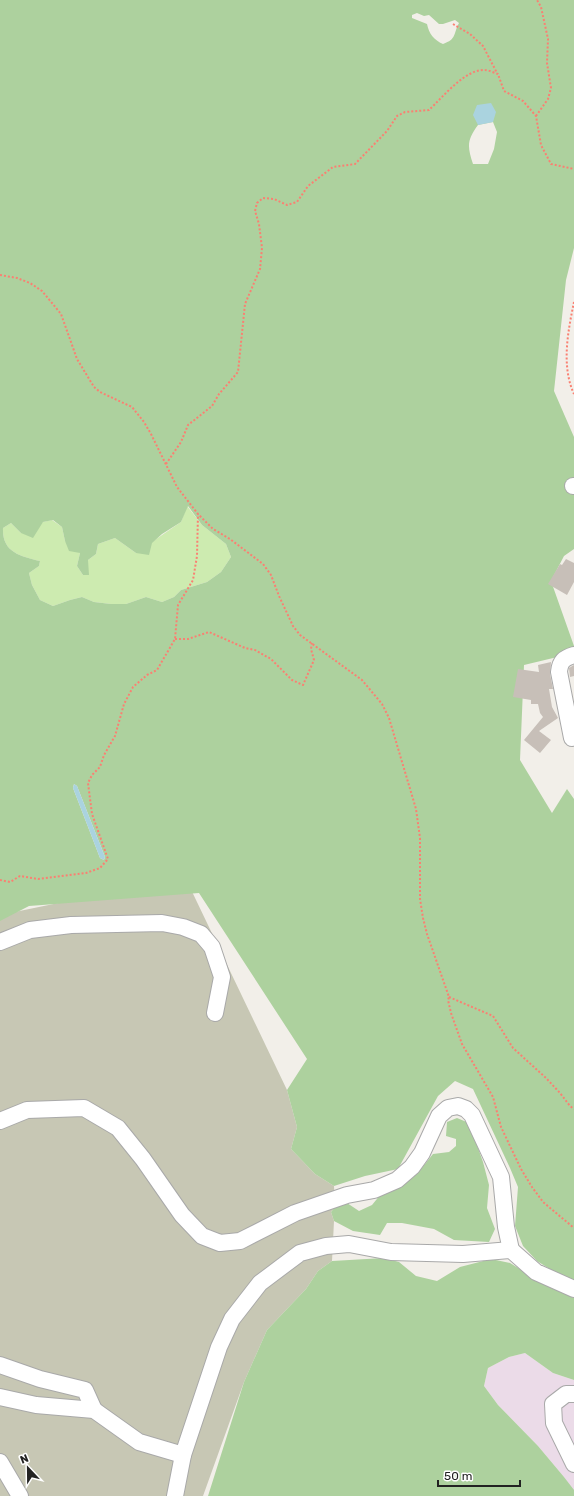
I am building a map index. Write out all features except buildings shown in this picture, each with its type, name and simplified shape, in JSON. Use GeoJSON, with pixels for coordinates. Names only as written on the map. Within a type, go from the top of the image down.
{"type":"FeatureCollection","features":[{"type":"Feature","properties":{"kind":"street"},"geometry":{"type":"LineString","coordinates":[[572,738],[559,672],[561,662],[565,658],[574,655]]}},
{"type":"Feature","properties":{"kind":"street"},"geometry":{"type":"LineString","coordinates":[[0,942],[30,930],[71,926],[162,923],[183,927],[201,934],[212,947],[222,977],[215,1013]]}},
{"type":"Feature","properties":{"kind":"street"},"geometry":{"type":"LineString","coordinates":[[0,1121],[27,1110],[84,1108],[118,1128],[143,1159],[182,1216],[202,1236],[220,1243],[240,1241],[295,1213],[347,1195],[374,1190],[397,1180],[412,1167],[422,1153],[439,1116],[448,1108],[458,1106],[466,1109],[472,1115],[501,1177],[506,1227],[511,1250],[536,1272],[574,1289]]}},
{"type":"Feature","properties":{"kind":"street"},"geometry":{"type":"LineString","coordinates":[[175,1496],[183,1455],[219,1347],[232,1319],[260,1283],[300,1253],[326,1246],[349,1244],[391,1252],[463,1254],[511,1250]]}},
{"type":"Feature","properties":{"kind":"street"},"geometry":{"type":"LineString","coordinates":[[0,1365],[40,1379],[85,1390],[94,1410],[139,1442],[183,1455]]}},
{"type":"Feature","properties":{"kind":"street"},"geometry":{"type":"LineString","coordinates":[[574,1394],[566,1394],[553,1404],[554,1423],[574,1464]]}},
{"type":"Feature","properties":{"kind":"street"},"geometry":{"type":"LineString","coordinates":[[0,1397],[36,1405],[94,1410]]}},
{"type":"Feature","properties":{"kind":"street"},"geometry":{"type":"LineString","coordinates":[[0,1462],[20,1496]]}},
{"type":"Feature","properties":{"kind":"path"},"geometry":{"type":"LineString","coordinates":[[536,116],[548,99],[551,88],[547,63],[548,39],[541,7],[537,0]]}},
{"type":"Feature","properties":{"kind":"path"},"geometry":{"type":"LineString","coordinates":[[453,24],[470,34],[483,46],[498,74],[504,91],[524,102],[536,116],[541,145],[551,164],[574,169]]}},
{"type":"Feature","properties":{"kind":"path"},"geometry":{"type":"LineString","coordinates":[[166,464],[181,442],[188,425],[212,406],[219,394],[238,372],[245,304],[260,269],[262,248],[259,224],[255,211],[256,203],[264,198],[274,198],[287,205],[297,202],[308,186],[333,167],[355,164],[387,131],[397,116],[405,112],[429,110],[457,82],[475,72],[486,70],[498,74]]}},
{"type":"Feature","properties":{"kind":"path"},"geometry":{"type":"LineString","coordinates":[[0,275],[17,278],[30,283],[42,291],[61,314],[77,359],[86,376],[94,387],[100,392],[132,407],[144,422],[177,487],[198,514],[213,529],[230,539],[263,564],[271,575],[278,596],[293,626],[300,635],[362,680],[378,698],[389,718],[416,809],[420,838],[420,899],[422,918],[449,997],[450,1013],[467,1056],[484,1081],[492,1097],[501,1127],[521,1169],[543,1202],[574,1228]]}},
{"type":"Feature","properties":{"kind":"path"},"geometry":{"type":"LineString","coordinates":[[574,302],[567,361],[569,381],[574,394]]}},
{"type":"Feature","properties":{"kind":"path"},"geometry":{"type":"LineString","coordinates":[[0,880],[10,882],[20,876],[38,879],[86,873],[100,868],[108,859],[92,814],[88,782],[92,775],[100,767],[104,755],[115,736],[124,704],[132,687],[146,675],[157,670],[175,639],[178,605],[193,580],[197,556],[198,514]]}},
{"type":"Feature","properties":{"kind":"path"},"geometry":{"type":"LineString","coordinates":[[175,639],[188,639],[209,632],[245,648],[255,650],[271,659],[292,680],[303,685],[314,660],[311,649],[312,643]]}},
{"type":"Feature","properties":{"kind":"path"},"geometry":{"type":"LineString","coordinates":[[449,997],[493,1016],[513,1048],[546,1078],[574,1109]]}},
{"type":"Feature","properties":{"kind":"shaded area"},"geometry":{"type":"Polygon","coordinates":[[[185,877],[287,1090],[297,1127],[291,1149],[315,1174],[334,1186],[335,1207],[331,1212],[334,1221],[332,1261],[318,1271],[306,1289],[267,1330],[244,1382],[203,1496],[0,1496],[0,915],[185,877]]]}},
{"type":"Feature","properties":{"kind":"shaded area"},"geometry":{"type":"Polygon","coordinates":[[[525,1353],[553,1373],[574,1380],[574,1492],[564,1477],[538,1446],[498,1405],[484,1386],[488,1368],[509,1357],[525,1353]]]}},
{"type":"Feature","properties":{"kind":"green space"},"geometry":{"type":"Polygon","coordinates":[[[0,0],[574,0],[574,248],[566,280],[554,391],[574,437],[574,549],[564,556],[551,581],[574,646],[574,653],[524,665],[520,760],[552,813],[567,789],[574,799],[574,1280],[561,1276],[537,1261],[523,1246],[515,1226],[518,1187],[473,1089],[455,1081],[438,1096],[398,1169],[365,1176],[334,1186],[315,1174],[291,1149],[297,1127],[287,1090],[307,1059],[199,893],[29,906],[0,921],[0,0]],[[417,13],[412,15],[412,18],[427,24],[432,36],[443,44],[453,38],[459,23],[455,20],[439,24],[429,15],[424,16],[417,13]],[[493,122],[478,125],[469,143],[471,158],[473,164],[488,164],[494,149],[497,132],[493,122]],[[188,506],[181,522],[162,534],[152,543],[149,555],[136,553],[115,538],[98,544],[96,554],[88,560],[89,575],[83,575],[77,566],[80,553],[69,551],[62,527],[53,520],[43,522],[33,538],[21,533],[11,523],[3,528],[3,536],[9,548],[14,552],[40,561],[39,566],[29,573],[32,585],[40,600],[53,606],[82,597],[94,602],[111,604],[126,604],[146,597],[162,602],[174,597],[181,590],[207,582],[221,572],[231,557],[226,544],[202,525],[188,506]],[[74,784],[73,788],[100,858],[104,860],[105,857],[77,786],[74,784]]]}},
{"type":"Feature","properties":{"kind":"green space"},"geometry":{"type":"Polygon","coordinates":[[[187,506],[202,525],[226,544],[231,557],[221,572],[207,582],[181,590],[174,597],[162,602],[146,597],[126,604],[111,604],[94,602],[82,597],[53,606],[40,600],[32,585],[29,573],[39,566],[40,561],[14,552],[9,548],[3,536],[3,528],[11,523],[21,533],[43,522],[52,520],[62,527],[65,541],[80,553],[77,566],[83,575],[88,575],[88,560],[96,554],[98,544],[115,538],[136,553],[181,522],[187,506]]]}},
{"type":"Feature","properties":{"kind":"green space"},"geometry":{"type":"Polygon","coordinates":[[[457,1118],[469,1123],[483,1162],[489,1185],[487,1208],[495,1229],[489,1242],[454,1240],[434,1229],[402,1223],[387,1223],[380,1235],[353,1231],[334,1221],[331,1212],[335,1207],[347,1203],[359,1211],[372,1205],[381,1194],[417,1174],[433,1154],[449,1152],[456,1146],[456,1139],[446,1136],[447,1122],[457,1118]]]}},
{"type":"Feature","properties":{"kind":"green space"},"geometry":{"type":"Polygon","coordinates":[[[384,1258],[399,1262],[416,1276],[437,1281],[460,1267],[491,1259],[510,1263],[549,1287],[574,1298],[574,1380],[553,1373],[525,1353],[509,1357],[488,1368],[484,1386],[498,1405],[538,1446],[564,1477],[574,1490],[574,1496],[208,1496],[244,1382],[267,1330],[306,1289],[318,1271],[332,1261],[384,1258]]]}},
{"type":"Feature","properties":{"kind":"water"},"geometry":{"type":"Polygon","coordinates":[[[491,103],[496,112],[493,122],[478,125],[473,115],[477,105],[491,103]]]}},
{"type":"Feature","properties":{"kind":"water"},"geometry":{"type":"Polygon","coordinates":[[[74,784],[77,786],[105,857],[104,860],[100,858],[73,788],[74,784]]]}}]}
